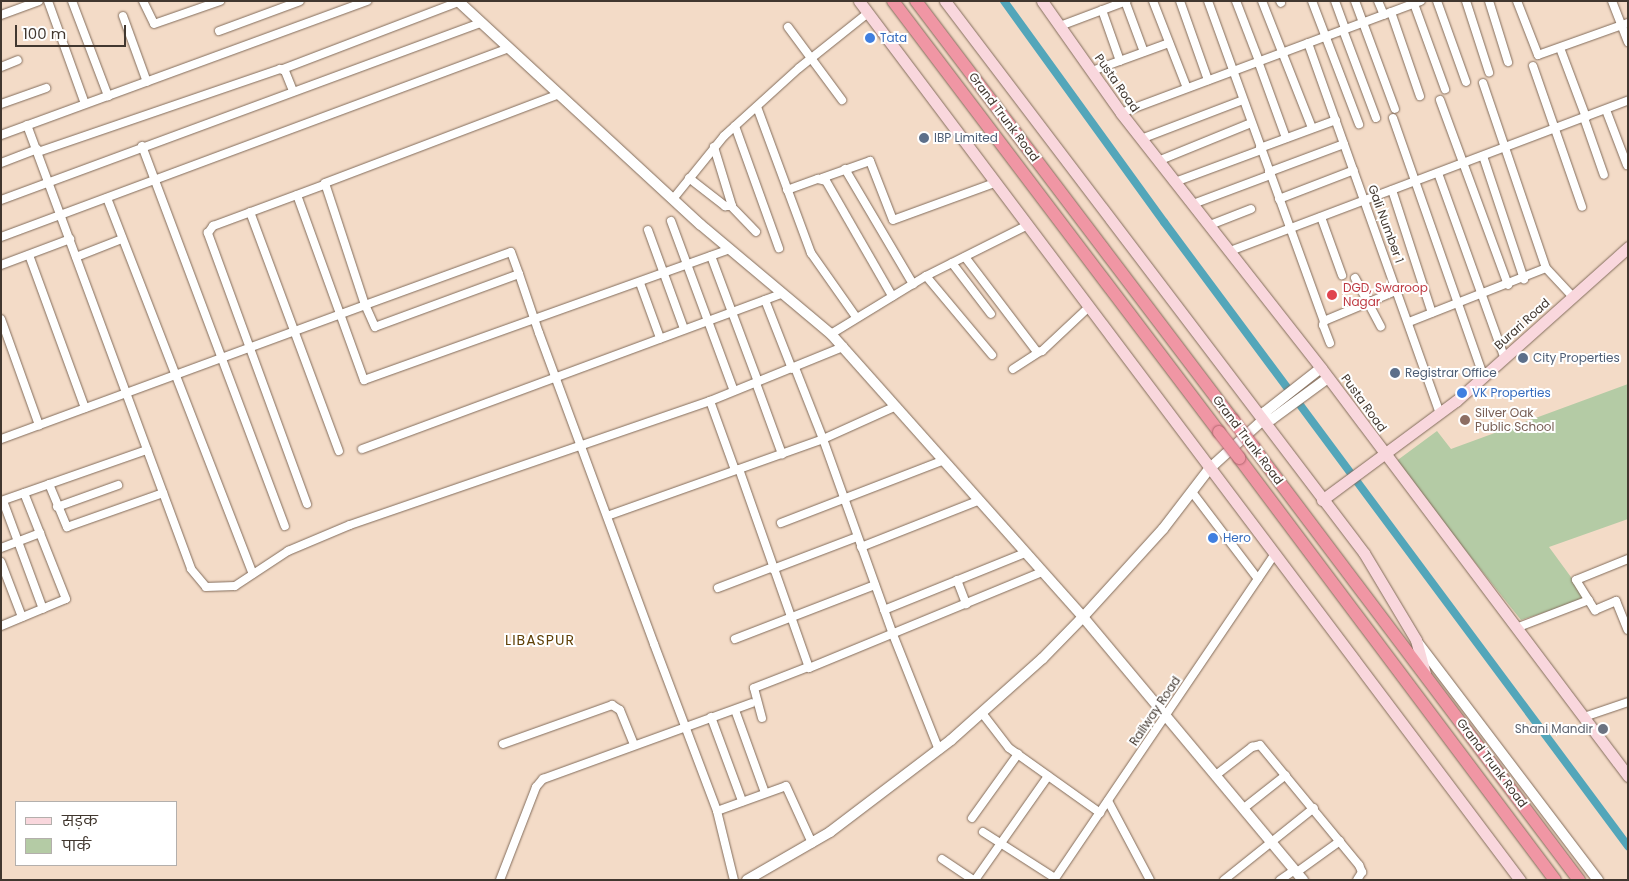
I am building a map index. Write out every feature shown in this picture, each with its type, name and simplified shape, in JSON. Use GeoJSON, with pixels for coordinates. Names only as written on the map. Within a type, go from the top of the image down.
{"type":"FeatureCollection","features":[{"type":"Feature","properties":{"kind":"highway","name":"Grand Trunk Road"},"geometry":{"type":"LineString","coordinates":[[893,1],[1555,880]]}},
{"type":"Feature","properties":{"kind":"highway","name":"Grand Trunk Road"},"geometry":{"type":"LineString","coordinates":[[916,1],[1579,880]]}},
{"type":"Feature","properties":{"kind":"main road"},"geometry":{"type":"LineString","coordinates":[[859,1],[1026,226],[1520,880]]}},
{"type":"Feature","properties":{"kind":"main road"},"geometry":{"type":"LineString","coordinates":[[946,1],[1364,553],[1416,640],[1425,674]]}},
{"type":"Feature","properties":{"kind":"main road","name":"Pusta Road"},"geometry":{"type":"LineString","coordinates":[[1042,1],[1121,113],[1328,378],[1379,456],[1516,628],[1627,775]]}},
{"type":"Feature","properties":{"kind":"main road","name":"Burari Road"},"geometry":{"type":"LineString","coordinates":[[1322,500],[1379,456],[1440,414],[1484,378],[1628,247]]}},
{"type":"Feature","properties":{"kind":"street"},"geometry":{"type":"LineString","coordinates":[[1,15],[39,1]]}},
{"type":"Feature","properties":{"kind":"street"},"geometry":{"type":"LineString","coordinates":[[48,1],[85,104]]}},
{"type":"Feature","properties":{"kind":"street"},"geometry":{"type":"LineString","coordinates":[[72,1],[108,96]]}},
{"type":"Feature","properties":{"kind":"street"},"geometry":{"type":"LineString","coordinates":[[143,1],[154,24],[220,1]]}},
{"type":"Feature","properties":{"kind":"street"},"geometry":{"type":"LineString","coordinates":[[219,31],[300,1]]}},
{"type":"Feature","properties":{"kind":"street"},"geometry":{"type":"LineString","coordinates":[[1,135],[367,1]]}},
{"type":"Feature","properties":{"kind":"street"},"geometry":{"type":"LineString","coordinates":[[1060,26],[1125,1],[1144,52]]}},
{"type":"Feature","properties":{"kind":"street"},"geometry":{"type":"LineString","coordinates":[[1153,1],[1187,88]]}},
{"type":"Feature","properties":{"kind":"street"},"geometry":{"type":"LineString","coordinates":[[1180,1],[1208,80]]}},
{"type":"Feature","properties":{"kind":"street"},"geometry":{"type":"LineString","coordinates":[[1208,1],[1260,149],[1324,321],[1323,325],[1330,343]]}},
{"type":"Feature","properties":{"kind":"street"},"geometry":{"type":"LineString","coordinates":[[1236,1],[1286,138]]}},
{"type":"Feature","properties":{"kind":"street"},"geometry":{"type":"LineString","coordinates":[[1262,1],[1312,128]]}},
{"type":"Feature","properties":{"kind":"street"},"geometry":{"type":"LineString","coordinates":[[1312,1],[1359,124]]}},
{"type":"Feature","properties":{"kind":"street"},"geometry":{"type":"LineString","coordinates":[[1335,1],[1376,118]]}},
{"type":"Feature","properties":{"kind":"street"},"geometry":{"type":"LineString","coordinates":[[1355,1],[1395,109]]}},
{"type":"Feature","properties":{"kind":"street"},"geometry":{"type":"LineString","coordinates":[[1378,1],[1387,14],[1420,96]]}},
{"type":"Feature","properties":{"kind":"street"},"geometry":{"type":"LineString","coordinates":[[1437,1],[1466,82]]}},
{"type":"Feature","properties":{"kind":"street"},"geometry":{"type":"LineString","coordinates":[[1466,1],[1489,72]]}},
{"type":"Feature","properties":{"kind":"street"},"geometry":{"type":"LineString","coordinates":[[1489,1],[1508,62]]}},
{"type":"Feature","properties":{"kind":"street"},"geometry":{"type":"LineString","coordinates":[[1517,1],[1535,53],[1541,55],[1625,24]]}},
{"type":"Feature","properties":{"kind":"street"},"geometry":{"type":"LineString","coordinates":[[1612,1],[1625,24],[1628,42]]}},
{"type":"Feature","properties":{"kind":"street"},"geometry":{"type":"LineString","coordinates":[[1,163],[283,69],[458,2],[729,249],[831,334],[942,461],[1083,617],[1298,874]]}},
{"type":"Feature","properties":{"kind":"street"},"geometry":{"type":"LineString","coordinates":[[1121,113],[1416,2],[1445,89]]}},
{"type":"Feature","properties":{"kind":"street"},"geometry":{"type":"LineString","coordinates":[[1102,10],[1120,61]]}},
{"type":"Feature","properties":{"kind":"street"},"geometry":{"type":"LineString","coordinates":[[673,199],[714,147],[735,126],[811,58],[868,13]]}},
{"type":"Feature","properties":{"kind":"street"},"geometry":{"type":"LineString","coordinates":[[124,16],[147,82]]}},
{"type":"Feature","properties":{"kind":"street"},"geometry":{"type":"LineString","coordinates":[[1,200],[142,146],[480,23]]}},
{"type":"Feature","properties":{"kind":"street"},"geometry":{"type":"LineString","coordinates":[[788,28],[842,100]]}},
{"type":"Feature","properties":{"kind":"street"},"geometry":{"type":"LineString","coordinates":[[1092,71],[1169,43]]}},
{"type":"Feature","properties":{"kind":"street","name":"Gali Number 1"},"geometry":{"type":"LineString","coordinates":[[1308,43],[1398,290],[1440,414]]}},
{"type":"Feature","properties":{"kind":"street"},"geometry":{"type":"LineString","coordinates":[[1,237],[509,48]]}},
{"type":"Feature","properties":{"kind":"street"},"geometry":{"type":"LineString","coordinates":[[1560,48],[1604,174]]}},
{"type":"Feature","properties":{"kind":"street"},"geometry":{"type":"LineString","coordinates":[[1,66],[18,60]]}},
{"type":"Feature","properties":{"kind":"street"},"geometry":{"type":"LineString","coordinates":[[1533,66],[1582,207]]}},
{"type":"Feature","properties":{"kind":"street"},"geometry":{"type":"LineString","coordinates":[[283,69],[293,91]]}},
{"type":"Feature","properties":{"kind":"street"},"geometry":{"type":"LineString","coordinates":[[1483,83],[1546,268],[1573,297]]}},
{"type":"Feature","properties":{"kind":"street"},"geometry":{"type":"LineString","coordinates":[[1,104],[46,88]]}},
{"type":"Feature","properties":{"kind":"street"},"geometry":{"type":"LineString","coordinates":[[307,504],[248,348],[208,233],[210,227],[558,94]]}},
{"type":"Feature","properties":{"kind":"street"},"geometry":{"type":"LineString","coordinates":[[1141,139],[1243,100]]}},
{"type":"Feature","properties":{"kind":"street"},"geometry":{"type":"LineString","coordinates":[[1440,100],[1508,285]]}},
{"type":"Feature","properties":{"kind":"street"},"geometry":{"type":"LineString","coordinates":[[1230,251],[1628,101]]}},
{"type":"Feature","properties":{"kind":"street"},"geometry":{"type":"LineString","coordinates":[[757,107],[811,253],[856,317]]}},
{"type":"Feature","properties":{"kind":"street"},"geometry":{"type":"LineString","coordinates":[[1606,110],[1627,165]]}},
{"type":"Feature","properties":{"kind":"street"},"geometry":{"type":"LineString","coordinates":[[1393,118],[1416,181],[1456,305],[1484,378]]}},
{"type":"Feature","properties":{"kind":"street"},"geometry":{"type":"LineString","coordinates":[[1175,182],[1336,120]]}},
{"type":"Feature","properties":{"kind":"street"},"geometry":{"type":"LineString","coordinates":[[1158,161],[1251,123]]}},
{"type":"Feature","properties":{"kind":"street"},"geometry":{"type":"LineString","coordinates":[[28,125],[191,569],[204,586],[235,586],[288,551],[350,525],[710,401],[793,369],[843,347]]}},
{"type":"Feature","properties":{"kind":"street"},"geometry":{"type":"LineString","coordinates":[[735,126],[779,248]]}},
{"type":"Feature","properties":{"kind":"street"},"geometry":{"type":"LineString","coordinates":[[1193,204],[1344,144]]}},
{"type":"Feature","properties":{"kind":"street"},"geometry":{"type":"LineString","coordinates":[[142,146],[220,358],[285,526]]}},
{"type":"Feature","properties":{"kind":"street"},"geometry":{"type":"LineString","coordinates":[[714,147],[733,200],[731,206]]}},
{"type":"Feature","properties":{"kind":"street"},"geometry":{"type":"LineString","coordinates":[[1483,156],[1524,279]]}},
{"type":"Feature","properties":{"kind":"street"},"geometry":{"type":"LineString","coordinates":[[787,190],[845,168],[870,161],[893,220],[994,183]]}},
{"type":"Feature","properties":{"kind":"street"},"geometry":{"type":"LineString","coordinates":[[845,168],[912,284]]}},
{"type":"Feature","properties":{"kind":"street"},"geometry":{"type":"LineString","coordinates":[[1279,199],[1354,170]]}},
{"type":"Feature","properties":{"kind":"street"},"geometry":{"type":"LineString","coordinates":[[1438,173],[1505,359]]}},
{"type":"Feature","properties":{"kind":"street"},"geometry":{"type":"LineString","coordinates":[[689,178],[726,206],[731,206],[756,232]]}},
{"type":"Feature","properties":{"kind":"street"},"geometry":{"type":"LineString","coordinates":[[822,178],[828,184],[892,296]]}},
{"type":"Feature","properties":{"kind":"street"},"geometry":{"type":"LineString","coordinates":[[324,185],[364,305],[376,327],[519,274]]}},
{"type":"Feature","properties":{"kind":"street"},"geometry":{"type":"LineString","coordinates":[[1392,190],[1432,313]]}},
{"type":"Feature","properties":{"kind":"street"},"geometry":{"type":"LineString","coordinates":[[297,195],[364,380],[664,275],[729,249]]}},
{"type":"Feature","properties":{"kind":"street"},"geometry":{"type":"LineString","coordinates":[[107,198],[253,574]]}},
{"type":"Feature","properties":{"kind":"street"},"geometry":{"type":"LineString","coordinates":[[1210,225],[1251,209]]}},
{"type":"Feature","properties":{"kind":"street"},"geometry":{"type":"LineString","coordinates":[[250,212],[293,332],[339,451]]}},
{"type":"Feature","properties":{"kind":"street"},"geometry":{"type":"LineString","coordinates":[[1321,216],[1342,275]]}},
{"type":"Feature","properties":{"kind":"street"},"geometry":{"type":"LineString","coordinates":[[671,221],[734,392]]}},
{"type":"Feature","properties":{"kind":"street"},"geometry":{"type":"LineString","coordinates":[[831,334],[926,276],[1026,226]]}},
{"type":"Feature","properties":{"kind":"street"},"geometry":{"type":"LineString","coordinates":[[648,230],[684,330]]}},
{"type":"Feature","properties":{"kind":"street"},"geometry":{"type":"LineString","coordinates":[[1,266],[70,239]]}},
{"type":"Feature","properties":{"kind":"street"},"geometry":{"type":"LineString","coordinates":[[76,257],[122,239]]}},
{"type":"Feature","properties":{"kind":"street"},"geometry":{"type":"LineString","coordinates":[[2,436],[39,425],[511,252],[581,447],[717,811],[734,880]]}},
{"type":"Feature","properties":{"kind":"street"},"geometry":{"type":"LineString","coordinates":[[29,255],[85,408]]}},
{"type":"Feature","properties":{"kind":"street"},"geometry":{"type":"LineString","coordinates":[[711,256],[782,454]]}},
{"type":"Feature","properties":{"kind":"street"},"geometry":{"type":"LineString","coordinates":[[965,257],[1039,352]]}},
{"type":"Feature","properties":{"kind":"street"},"geometry":{"type":"LineString","coordinates":[[952,263],[991,314]]}},
{"type":"Feature","properties":{"kind":"street"},"geometry":{"type":"LineString","coordinates":[[1409,322],[1524,279],[1546,268]]}},
{"type":"Feature","properties":{"kind":"street"},"geometry":{"type":"LineString","coordinates":[[926,276],[992,355]]}},
{"type":"Feature","properties":{"kind":"street"},"geometry":{"type":"LineString","coordinates":[[1355,278],[1381,327]]}},
{"type":"Feature","properties":{"kind":"street"},"geometry":{"type":"LineString","coordinates":[[640,283],[660,338]]}},
{"type":"Feature","properties":{"kind":"street"},"geometry":{"type":"LineString","coordinates":[[1324,321],[1398,290]]}},
{"type":"Feature","properties":{"kind":"street"},"geometry":{"type":"LineString","coordinates":[[362,449],[781,294]]}},
{"type":"Feature","properties":{"kind":"street"},"geometry":{"type":"LineString","coordinates":[[765,300],[823,439],[884,610],[939,750]]}},
{"type":"Feature","properties":{"kind":"street"},"geometry":{"type":"LineString","coordinates":[[1013,369],[1039,352],[1088,308]]}},
{"type":"Feature","properties":{"kind":"street"},"geometry":{"type":"LineString","coordinates":[[1,319],[39,425]]}},
{"type":"Feature","properties":{"kind":"street"},"geometry":{"type":"LineString","coordinates":[[747,880],[812,843],[893,787],[982,713],[1083,617],[1163,529],[1209,469],[1264,419],[1265,412],[1320,368]]}},
{"type":"Feature","properties":{"kind":"street"},"geometry":{"type":"LineString","coordinates":[[1264,419],[1272,419],[1328,378]]}},
{"type":"Feature","properties":{"kind":"street"},"geometry":{"type":"LineString","coordinates":[[710,401],[808,667]]}},
{"type":"Feature","properties":{"kind":"street"},"geometry":{"type":"LineString","coordinates":[[607,516],[823,439],[894,407]]}},
{"type":"Feature","properties":{"kind":"street"},"geometry":{"type":"LineString","coordinates":[[43,609],[19,541],[2,501],[147,450]]}},
{"type":"Feature","properties":{"kind":"street"},"geometry":{"type":"LineString","coordinates":[[781,523],[942,461]]}},
{"type":"Feature","properties":{"kind":"street"},"geometry":{"type":"LineString","coordinates":[[49,484],[67,527],[163,493]]}},
{"type":"Feature","properties":{"kind":"street"},"geometry":{"type":"LineString","coordinates":[[57,506],[118,486]]}},
{"type":"Feature","properties":{"kind":"street"},"geometry":{"type":"LineString","coordinates":[[1192,492],[1258,580]]}},
{"type":"Feature","properties":{"kind":"street"},"geometry":{"type":"LineString","coordinates":[[1,626],[66,599],[24,493]]}},
{"type":"Feature","properties":{"kind":"street"},"geometry":{"type":"LineString","coordinates":[[861,547],[978,501]]}},
{"type":"Feature","properties":{"kind":"street"},"geometry":{"type":"LineString","coordinates":[[1,548],[40,533]]}},
{"type":"Feature","properties":{"kind":"street"},"geometry":{"type":"LineString","coordinates":[[718,588],[857,536]]}},
{"type":"Feature","properties":{"kind":"street"},"geometry":{"type":"LineString","coordinates":[[884,610],[1025,553]]}},
{"type":"Feature","properties":{"kind":"street","name":"Railway Road"},"geometry":{"type":"LineString","coordinates":[[1054,879],[1274,555]]}},
{"type":"Feature","properties":{"kind":"street"},"geometry":{"type":"LineString","coordinates":[[1628,558],[1578,577],[1577,582],[1595,610],[1616,601],[1625,614],[1628,630]]}},
{"type":"Feature","properties":{"kind":"street"},"geometry":{"type":"LineString","coordinates":[[1,562],[22,617]]}},
{"type":"Feature","properties":{"kind":"street"},"geometry":{"type":"LineString","coordinates":[[762,718],[754,688],[893,634],[1042,572]]}},
{"type":"Feature","properties":{"kind":"street"},"geometry":{"type":"LineString","coordinates":[[957,580],[966,604]]}},
{"type":"Feature","properties":{"kind":"street"},"geometry":{"type":"LineString","coordinates":[[735,639],[875,585]]}},
{"type":"Feature","properties":{"kind":"street"},"geometry":{"type":"LineString","coordinates":[[1516,628],[1589,600]]}},
{"type":"Feature","properties":{"kind":"street"},"geometry":{"type":"LineString","coordinates":[[1416,640],[1598,880]]}},
{"type":"Feature","properties":{"kind":"street"},"geometry":{"type":"LineString","coordinates":[[1584,717],[1628,702]]}},
{"type":"Feature","properties":{"kind":"street"},"geometry":{"type":"LineString","coordinates":[[500,880],[539,782],[634,744],[752,703]]}},
{"type":"Feature","properties":{"kind":"street"},"geometry":{"type":"LineString","coordinates":[[503,744],[612,705],[620,710],[634,744]]}},
{"type":"Feature","properties":{"kind":"street"},"geometry":{"type":"LineString","coordinates":[[735,710],[765,793]]}},
{"type":"Feature","properties":{"kind":"street"},"geometry":{"type":"LineString","coordinates":[[982,713],[997,734],[1018,754],[1100,813]]}},
{"type":"Feature","properties":{"kind":"street"},"geometry":{"type":"LineString","coordinates":[[711,717],[742,802]]}},
{"type":"Feature","properties":{"kind":"street"},"geometry":{"type":"LineString","coordinates":[[1216,775],[1256,745],[1265,750],[1361,868],[1357,880]]}},
{"type":"Feature","properties":{"kind":"street"},"geometry":{"type":"LineString","coordinates":[[972,818],[1018,754]]}},
{"type":"Feature","properties":{"kind":"street"},"geometry":{"type":"LineString","coordinates":[[1244,808],[1286,775]]}},
{"type":"Feature","properties":{"kind":"street"},"geometry":{"type":"LineString","coordinates":[[942,859],[974,880],[1048,776]]}},
{"type":"Feature","properties":{"kind":"street"},"geometry":{"type":"LineString","coordinates":[[717,811],[765,793],[788,788],[812,843]]}},
{"type":"Feature","properties":{"kind":"street"},"geometry":{"type":"LineString","coordinates":[[1108,801],[1150,880]]}},
{"type":"Feature","properties":{"kind":"street"},"geometry":{"type":"LineString","coordinates":[[1224,880],[1314,808]]}},
{"type":"Feature","properties":{"kind":"street"},"geometry":{"type":"LineString","coordinates":[[984,832],[1054,879]]}},
{"type":"Feature","properties":{"kind":"street"},"geometry":{"type":"LineString","coordinates":[[1280,880],[1298,874],[1340,841]]}},
{"type":"Feature","properties":{"kind":"green space"},"geometry":{"type":"Polygon","coordinates":[[[1628,384],[1628,519],[1549,547],[1587,599],[1521,620],[1395,462],[1437,431],[1451,449],[1628,384]]]}},
{"type":"Feature","properties":{"kind":"waterway"},"geometry":{"type":"LineString","coordinates":[[1004,1],[1164,222],[1628,846]]}},
{"type":"Feature","properties":{"kind":"place","name":"Tata"},"geometry":{"type":"Point","coordinates":[870,38]}},
{"type":"Feature","properties":{"kind":"place","name":"IBP Limited"},"geometry":{"type":"Point","coordinates":[924,138]}},
{"type":"Feature","properties":{"kind":"place","name":"DGD, Swaroop Nagar"},"geometry":{"type":"Point","coordinates":[1332,295]}},
{"type":"Feature","properties":{"kind":"place","name":"City Properties"},"geometry":{"type":"Point","coordinates":[1523,358]}},
{"type":"Feature","properties":{"kind":"place","name":"Registrar Office"},"geometry":{"type":"Point","coordinates":[1395,373]}},
{"type":"Feature","properties":{"kind":"place","name":"VK Properties"},"geometry":{"type":"Point","coordinates":[1462,393]}},
{"type":"Feature","properties":{"kind":"place","name":"Silver Oak Public School"},"geometry":{"type":"Point","coordinates":[1465,420]}},
{"type":"Feature","properties":{"kind":"place","name":"Hero"},"geometry":{"type":"Point","coordinates":[1213,538]}},
{"type":"Feature","properties":{"kind":"place","name":"Shani Mandir"},"geometry":{"type":"Point","coordinates":[1603,729]}},
{"type":"Feature","properties":{"kind":"district","name":"LIBASPUR"},"geometry":{"type":"Point","coordinates":[540,640]}}]}
